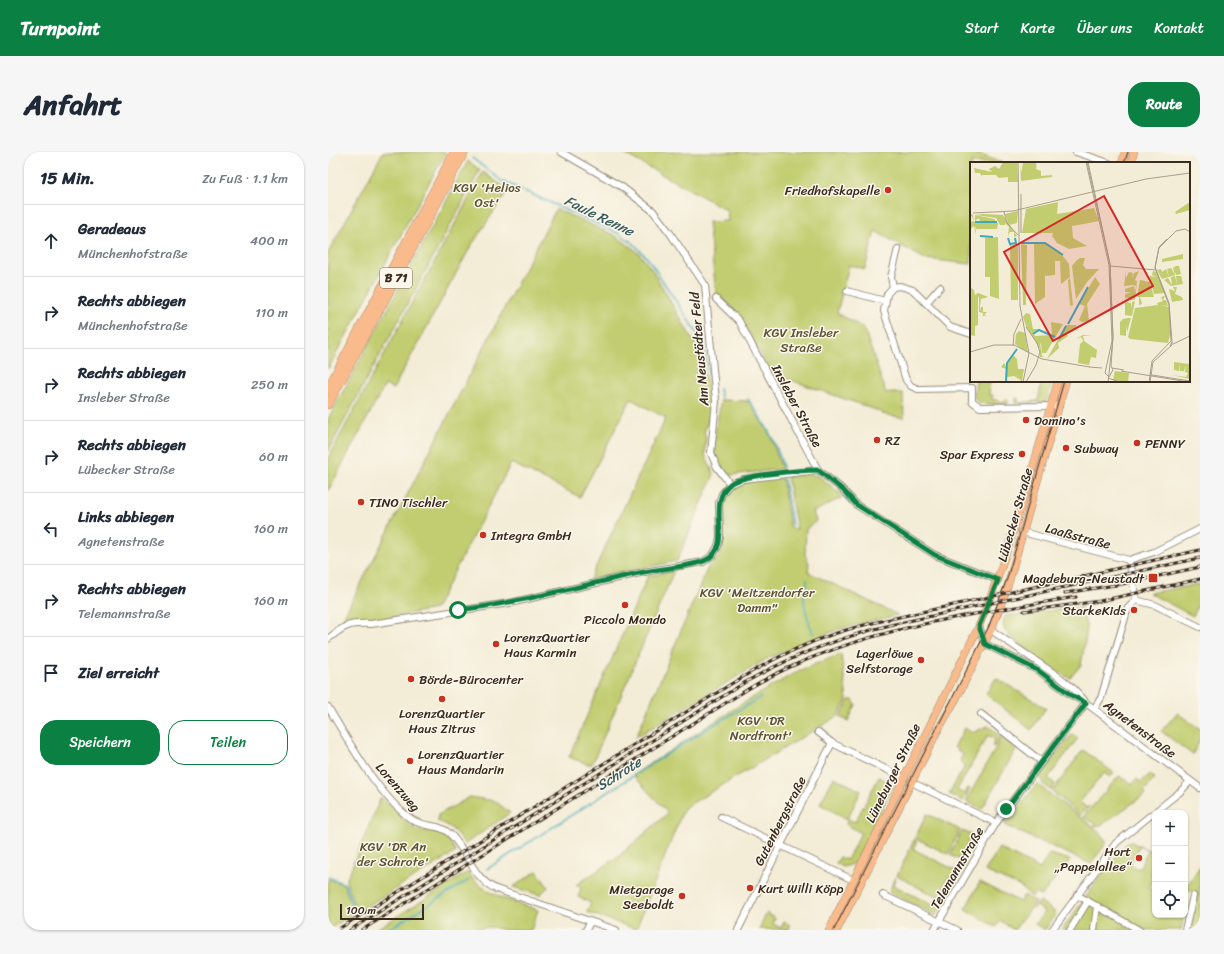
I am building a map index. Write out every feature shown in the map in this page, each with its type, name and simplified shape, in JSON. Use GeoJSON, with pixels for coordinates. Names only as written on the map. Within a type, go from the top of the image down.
{"type":"FeatureCollection","features":[{"type":"Feature","properties":{"kind":"highway","name":"B 71"},"geometry":{"type":"LineString","coordinates":[[328,389],[455,152]]}},
{"type":"Feature","properties":{"kind":"highway","name":"B 71"},"geometry":{"type":"LineString","coordinates":[[328,404],[464,152]]}},
{"type":"Feature","properties":{"kind":"main road"},"geometry":{"type":"LineString","coordinates":[[1122,162],[1125,152]]}},
{"type":"Feature","properties":{"kind":"main road"},"geometry":{"type":"LineString","coordinates":[[1131,162],[1134,152]]}},
{"type":"Feature","properties":{"kind":"main road","name":"Lübecker Straße"},"geometry":{"type":"LineString","coordinates":[[979,626],[998,580],[1058,382]]}},
{"type":"Feature","properties":{"kind":"main road","name":"Lübecker Straße"},"geometry":{"type":"LineString","coordinates":[[991,630],[1006,590],[1066,382]]}},
{"type":"Feature","properties":{"kind":"main road","name":"Lüneburger Straße"},"geometry":{"type":"LineString","coordinates":[[828,930],[974,639],[979,626]]}},
{"type":"Feature","properties":{"kind":"main road"},"geometry":{"type":"LineString","coordinates":[[974,639],[991,630]]}},
{"type":"Feature","properties":{"kind":"main road","name":"Lüneburger Straße"},"geometry":{"type":"LineString","coordinates":[[837,930],[938,730],[956,699],[991,630]]}},
{"type":"Feature","properties":{"kind":"street","name":"Am Neustädter Feld"},"geometry":{"type":"LineString","coordinates":[[561,152],[618,185],[653,211],[666,227],[705,285],[716,402],[710,451],[714,464],[730,484]]}},
{"type":"Feature","properties":{"kind":"street"},"geometry":{"type":"LineString","coordinates":[[1076,152],[1106,162]]}},
{"type":"Feature","properties":{"kind":"street"},"geometry":{"type":"LineString","coordinates":[[893,287],[891,277],[898,249]]}},
{"type":"Feature","properties":{"kind":"street"},"geometry":{"type":"LineString","coordinates":[[970,334],[950,327],[912,289],[900,286],[893,287],[888,292],[884,311],[909,385],[918,389],[972,388]]}},
{"type":"Feature","properties":{"kind":"street"},"geometry":{"type":"LineString","coordinates":[[926,303],[940,286]]}},
{"type":"Feature","properties":{"kind":"street"},"geometry":{"type":"LineString","coordinates":[[847,291],[885,301]]}},
{"type":"Feature","properties":{"kind":"street","name":"Insleber Straße"},"geometry":{"type":"LineString","coordinates":[[716,299],[739,321],[818,470],[843,490],[857,505],[930,552],[945,560],[998,580]]}},
{"type":"Feature","properties":{"kind":"street"},"geometry":{"type":"LineString","coordinates":[[974,382],[972,401],[980,407],[1059,406]]}},
{"type":"Feature","properties":{"kind":"street"},"geometry":{"type":"LineString","coordinates":[[328,645],[328,639],[344,626],[352,624],[378,623],[510,603],[644,572],[703,562],[713,555],[719,544],[719,503],[722,494],[730,484],[744,478],[818,470]]}},
{"type":"Feature","properties":{"kind":"street"},"geometry":{"type":"LineString","coordinates":[[1136,600],[1129,560],[1154,552],[1200,529]]}},
{"type":"Feature","properties":{"kind":"street","name":"Laaßstraße"},"geometry":{"type":"LineString","coordinates":[[1022,532],[1129,560]]}},
{"type":"Feature","properties":{"kind":"street"},"geometry":{"type":"LineString","coordinates":[[1136,600],[1155,605],[1200,626]]}},
{"type":"Feature","properties":{"kind":"street"},"geometry":{"type":"LineString","coordinates":[[1094,709],[1101,698],[1128,608],[1136,600]]}},
{"type":"Feature","properties":{"kind":"street"},"geometry":{"type":"LineString","coordinates":[[979,626],[985,644]]}},
{"type":"Feature","properties":{"kind":"street","name":"Agnetenstraße"},"geometry":{"type":"LineString","coordinates":[[991,630],[1070,686],[1086,703]]}},
{"type":"Feature","properties":{"kind":"street","name":"Agnetenstraße"},"geometry":{"type":"LineString","coordinates":[[985,644],[1039,671],[1071,695],[1086,703],[1200,788]]}},
{"type":"Feature","properties":{"kind":"street","name":"Telemannstraße"},"geometry":{"type":"LineString","coordinates":[[934,930],[996,823],[1086,703]]}},
{"type":"Feature","properties":{"kind":"street","name":"Lorenzweg"},"geometry":{"type":"LineString","coordinates":[[328,707],[362,762],[388,796],[416,823],[437,827],[447,831],[456,840],[478,876],[484,882],[496,889],[616,930]]}},
{"type":"Feature","properties":{"kind":"street"},"geometry":{"type":"LineString","coordinates":[[981,714],[1042,762]]}},
{"type":"Feature","properties":{"kind":"street"},"geometry":{"type":"LineString","coordinates":[[818,732],[832,743],[904,778]]}},
{"type":"Feature","properties":{"kind":"street","name":"Gutenbergstraße"},"geometry":{"type":"LineString","coordinates":[[738,930],[832,743]]}},
{"type":"Feature","properties":{"kind":"street"},"geometry":{"type":"LineString","coordinates":[[1052,930],[1116,842],[1181,791],[1190,781]]}},
{"type":"Feature","properties":{"kind":"street"},"geometry":{"type":"LineString","coordinates":[[912,782],[996,823]]}},
{"type":"Feature","properties":{"kind":"street"},"geometry":{"type":"LineString","coordinates":[[721,816],[853,880]]}},
{"type":"Feature","properties":{"kind":"street"},"geometry":{"type":"LineString","coordinates":[[883,895],[957,930]]}},
{"type":"Feature","properties":{"kind":"street"},"geometry":{"type":"LineString","coordinates":[[1077,895],[1140,930]]}},
{"type":"Feature","properties":{"kind":"street"},"geometry":{"type":"LineString","coordinates":[[1185,930],[1192,896]]}},
{"type":"Feature","properties":{"kind":"street"},"geometry":{"type":"LineString","coordinates":[[1070,930],[1088,901]]}},
{"type":"Feature","properties":{"kind":"street"},"geometry":{"type":"LineString","coordinates":[[1094,930],[1097,906]]}},
{"type":"Feature","properties":{"kind":"street"},"geometry":{"type":"LineString","coordinates":[[586,930],[590,922]]}},
{"type":"Feature","properties":{"kind":"green space"},"geometry":{"type":"Polygon","coordinates":[[[383,152],[446,152],[328,369],[328,253],[383,152]]]}},
{"type":"Feature","properties":{"kind":"green space","name":"KGV Insleber Straße"},"geometry":{"type":"Polygon","coordinates":[[[621,152],[972,152],[1000,162],[970,162],[970,264],[925,259],[875,231],[865,269],[849,265],[837,313],[864,328],[886,393],[903,393],[904,418],[882,414],[882,412],[771,373],[740,317],[718,296],[716,292],[708,222],[728,221],[727,210],[621,152]]]}},
{"type":"Feature","properties":{"kind":"green space"},"geometry":{"type":"Polygon","coordinates":[[[468,161],[480,170],[328,451],[328,419],[468,161]]]}},
{"type":"Feature","properties":{"kind":"green space","name":"KGV 'Helios Ost'"},"geometry":{"type":"Polygon","coordinates":[[[483,172],[508,190],[471,246],[393,389],[385,385],[328,491],[328,458],[483,172]]]}},
{"type":"Feature","properties":{"kind":"green space"},"geometry":{"type":"Polygon","coordinates":[[[556,209],[614,235],[638,252],[653,271],[698,349],[709,391],[714,402],[704,433],[706,437],[705,455],[714,474],[677,561],[590,579],[666,418],[631,399],[580,497],[511,463],[435,609],[374,620],[343,618],[556,209]]]}},
{"type":"Feature","properties":{"kind":"green space"},"geometry":{"type":"Polygon","coordinates":[[[976,382],[990,382],[989,395],[993,395],[992,399],[1004,402],[1005,399],[1009,402],[1006,405],[979,403],[974,396],[976,382]]]}},
{"type":"Feature","properties":{"kind":"green space"},"geometry":{"type":"Polygon","coordinates":[[[1042,382],[1053,382],[1046,402],[1019,403],[1038,401],[1042,382]]]}},
{"type":"Feature","properties":{"kind":"green space"},"geometry":{"type":"Polygon","coordinates":[[[1018,398],[1018,403],[1015,403],[1015,399],[1018,398]]]}},
{"type":"Feature","properties":{"kind":"green space"},"geometry":{"type":"Polygon","coordinates":[[[721,400],[749,401],[770,435],[782,469],[731,475],[722,470],[717,463],[714,442],[721,400]]]}},
{"type":"Feature","properties":{"kind":"green space","name":"KGV 'Meitzendorfer Damm\""},"geometry":{"type":"Polygon","coordinates":[[[809,474],[820,477],[841,494],[841,498],[813,512],[816,521],[806,529],[805,555],[809,563],[808,572],[898,615],[839,629],[770,657],[636,737],[708,567],[720,554],[723,545],[723,515],[726,497],[732,490],[745,482],[761,479],[782,478],[790,526],[793,529],[797,529],[787,477],[809,474]]]}},
{"type":"Feature","properties":{"kind":"green space"},"geometry":{"type":"Polygon","coordinates":[[[674,571],[592,764],[587,764],[569,757],[648,576],[674,571]]]}},
{"type":"Feature","properties":{"kind":"green space"},"geometry":{"type":"Polygon","coordinates":[[[1200,584],[1200,607],[1198,606],[1193,616],[1149,593],[1200,584]]]}},
{"type":"Feature","properties":{"kind":"green space"},"geometry":{"type":"Polygon","coordinates":[[[1081,607],[1087,629],[1081,665],[1070,678],[1027,650],[1012,638],[1003,627],[1003,622],[1006,616],[1081,607]]]}},
{"type":"Feature","properties":{"kind":"green space","name":"KGV 'DR Nordfront'"},"geometry":{"type":"Polygon","coordinates":[[[841,654],[847,700],[838,716],[684,808],[636,929],[587,912],[591,903],[578,897],[581,888],[576,885],[618,857],[668,813],[633,775],[740,705],[798,671],[841,654]]]}},
{"type":"Feature","properties":{"kind":"green space"},"geometry":{"type":"Polygon","coordinates":[[[996,678],[1046,708],[1031,730],[986,694],[996,678]]]}},
{"type":"Feature","properties":{"kind":"green space"},"geometry":{"type":"Polygon","coordinates":[[[849,700],[853,700],[856,705],[848,721],[840,717],[849,700]]]}},
{"type":"Feature","properties":{"kind":"green space"},"geometry":{"type":"Polygon","coordinates":[[[1177,713],[1200,729],[1200,739],[1193,755],[1161,731],[1177,713]]]}},
{"type":"Feature","properties":{"kind":"green space"},"geometry":{"type":"Polygon","coordinates":[[[988,726],[1001,736],[994,747],[992,746],[995,739],[988,735],[957,790],[964,794],[968,788],[970,789],[963,801],[949,794],[964,768],[964,765],[960,760],[963,755],[954,747],[965,728],[972,733],[988,726]]]}},
{"type":"Feature","properties":{"kind":"green space"},"geometry":{"type":"Polygon","coordinates":[[[1072,734],[1078,738],[1048,778],[1055,784],[1051,790],[1042,783],[1044,781],[1039,777],[1072,734]]]}},
{"type":"Feature","properties":{"kind":"green space"},"geometry":{"type":"Polygon","coordinates":[[[1002,737],[1016,749],[982,809],[966,801],[1002,737]]]}},
{"type":"Feature","properties":{"kind":"green space"},"geometry":{"type":"Polygon","coordinates":[[[1083,750],[1114,773],[1110,777],[1104,773],[1080,802],[1087,808],[1090,806],[1080,815],[1054,793],[1053,790],[1083,750]]]}},
{"type":"Feature","properties":{"kind":"green space"},"geometry":{"type":"Polygon","coordinates":[[[1150,774],[1155,778],[1144,791],[1146,794],[1101,825],[1094,826],[1095,824],[1083,817],[1119,776],[1133,784],[1137,779],[1141,782],[1150,774]]]}},
{"type":"Feature","properties":{"kind":"green space"},"geometry":{"type":"Polygon","coordinates":[[[834,777],[861,791],[847,819],[820,804],[834,777]]]}},
{"type":"Feature","properties":{"kind":"green space"},"geometry":{"type":"Polygon","coordinates":[[[879,777],[894,785],[855,863],[843,867],[836,863],[840,857],[847,860],[861,833],[846,824],[848,819],[855,822],[879,777]]]}},
{"type":"Feature","properties":{"kind":"green space"},"geometry":{"type":"Polygon","coordinates":[[[1037,784],[1097,830],[1107,842],[1091,864],[1004,825],[1037,784]]]}},
{"type":"Feature","properties":{"kind":"green space","name":"KGV 'DR An der Schrote'"},"geometry":{"type":"Polygon","coordinates":[[[381,797],[414,829],[443,834],[449,840],[456,852],[357,912],[346,881],[381,797]]]}},
{"type":"Feature","properties":{"kind":"green space"},"geometry":{"type":"Polygon","coordinates":[[[470,797],[495,801],[510,813],[465,844],[450,827],[437,821],[438,815],[470,797]]]}},
{"type":"Feature","properties":{"kind":"green space"},"geometry":{"type":"Polygon","coordinates":[[[927,814],[960,830],[948,854],[915,838],[927,814]]]}},
{"type":"Feature","properties":{"kind":"green space"},"geometry":{"type":"Polygon","coordinates":[[[962,831],[980,838],[978,842],[970,838],[961,860],[950,855],[962,831]]]}},
{"type":"Feature","properties":{"kind":"green space"},"geometry":{"type":"Polygon","coordinates":[[[914,840],[917,841],[913,849],[959,872],[963,864],[965,865],[959,876],[956,875],[953,880],[948,877],[939,896],[945,899],[944,901],[897,876],[914,840]]]}},
{"type":"Feature","properties":{"kind":"green space"},"geometry":{"type":"Polygon","coordinates":[[[1129,841],[1152,852],[1152,882],[1149,888],[1152,890],[1152,918],[1183,918],[1181,930],[1062,930],[1103,873],[1129,841]],[[1139,846],[1130,865],[1139,869],[1148,850],[1139,846]]]}},
{"type":"Feature","properties":{"kind":"green space"},"geometry":{"type":"Polygon","coordinates":[[[999,848],[1040,869],[1049,854],[1070,860],[1041,896],[1036,892],[1032,897],[1021,887],[985,871],[999,848]]]}},
{"type":"Feature","properties":{"kind":"green space"},"geometry":{"type":"Polygon","coordinates":[[[1200,866],[1200,930],[1188,930],[1197,893],[1188,890],[1188,884],[1200,866]]]}},
{"type":"Feature","properties":{"kind":"green space"},"geometry":{"type":"Polygon","coordinates":[[[537,871],[548,887],[540,895],[513,887],[537,871]]]}},
{"type":"Feature","properties":{"kind":"green space","name":"KGV 'DR An der Schrote'"},"geometry":{"type":"Polygon","coordinates":[[[468,872],[474,880],[490,892],[538,910],[531,930],[503,930],[493,927],[456,930],[375,930],[468,872]]]}},
{"type":"Feature","properties":{"kind":"green space"},"geometry":{"type":"Polygon","coordinates":[[[895,877],[896,878],[893,885],[938,908],[942,901],[944,903],[936,915],[889,892],[895,877]]]}},
{"type":"Feature","properties":{"kind":"green space"},"geometry":{"type":"Polygon","coordinates":[[[328,879],[344,885],[354,913],[328,930],[328,879]]]}},
{"type":"Feature","properties":{"kind":"green space"},"geometry":{"type":"Polygon","coordinates":[[[980,882],[1020,902],[1024,895],[1036,902],[1014,930],[1001,921],[996,927],[965,909],[980,882]]]}},
{"type":"Feature","properties":{"kind":"green space"},"geometry":{"type":"Polygon","coordinates":[[[1040,901],[1056,913],[1045,930],[1035,924],[1045,912],[1037,906],[1033,909],[1040,901]]]}},
{"type":"Feature","properties":{"kind":"green space"},"geometry":{"type":"Polygon","coordinates":[[[767,913],[775,918],[773,924],[781,928],[784,922],[790,925],[789,930],[759,929],[767,913]]]}},
{"type":"Feature","properties":{"kind":"waterway","name":"Faule Renne"},"geometry":{"type":"LineString","coordinates":[[472,158],[502,181],[618,233],[634,244],[648,259],[699,336],[704,349],[711,389]]}},
{"type":"Feature","properties":{"kind":"waterway","name":"Faule Renne"},"geometry":{"type":"LineString","coordinates":[[719,388],[721,398]]}},
{"type":"Feature","properties":{"kind":"waterway","name":"Faule Renne"},"geometry":{"type":"LineString","coordinates":[[748,399],[769,432],[777,448],[783,467]]}},
{"type":"Feature","properties":{"kind":"waterway","name":"Faule Renne"},"geometry":{"type":"LineString","coordinates":[[784,479],[792,525]]}},
{"type":"Feature","properties":{"kind":"waterway","name":"Faule Renne"},"geometry":{"type":"LineString","coordinates":[[807,579],[804,602],[813,634]]}},
{"type":"Feature","properties":{"kind":"waterway","name":"Schrote"},"geometry":{"type":"LineString","coordinates":[[487,869],[705,730],[761,697]]}},
{"type":"Feature","properties":{"kind":"waterway","name":"Schrote"},"geometry":{"type":"LineString","coordinates":[[328,877],[345,884],[355,911]]}},
{"type":"Feature","properties":{"kind":"waterway","name":"Schrote"},"geometry":{"type":"LineString","coordinates":[[387,930],[469,880]]}},
{"type":"Feature","properties":{"kind":"tram line"},"geometry":{"type":"LineString","coordinates":[[1124,162],[1128,152]]}},
{"type":"Feature","properties":{"kind":"tram line"},"geometry":{"type":"LineString","coordinates":[[834,930],[989,626],[1007,579],[1064,382]]}},
{"type":"Feature","properties":{"kind":"railway"},"geometry":{"type":"LineString","coordinates":[[337,930],[731,684],[797,648],[868,624],[1200,550]]}},
{"type":"Feature","properties":{"kind":"railway"},"geometry":{"type":"LineString","coordinates":[[350,930],[744,683],[797,656],[833,642],[890,625],[1200,558]]}},
{"type":"Feature","properties":{"kind":"railway"},"geometry":{"type":"LineString","coordinates":[[1065,593],[1122,584],[1200,567]]}},
{"type":"Feature","properties":{"kind":"railway"},"geometry":{"type":"LineString","coordinates":[[1024,611],[1100,601],[1200,579]]}},
{"type":"Feature","properties":{"kind":"railway"},"geometry":{"type":"LineString","coordinates":[[362,930],[748,689],[786,669],[825,652],[865,639],[907,628],[991,611],[1076,597]]}},
{"type":"Feature","properties":{"kind":"place","name":"Friedhofskapelle"},"geometry":{"type":"Point","coordinates":[888,190]}},
{"type":"Feature","properties":{"kind":"place","name":"Domino's"},"geometry":{"type":"Point","coordinates":[1026,420]}},
{"type":"Feature","properties":{"kind":"place","name":"RZ"},"geometry":{"type":"Point","coordinates":[877,440]}},
{"type":"Feature","properties":{"kind":"place","name":"PENNY"},"geometry":{"type":"Point","coordinates":[1137,443]}},
{"type":"Feature","properties":{"kind":"place","name":"Subway"},"geometry":{"type":"Point","coordinates":[1066,448]}},
{"type":"Feature","properties":{"kind":"place","name":"Spar Express"},"geometry":{"type":"Point","coordinates":[1022,454]}},
{"type":"Feature","properties":{"kind":"place","name":"TINO Tischler"},"geometry":{"type":"Point","coordinates":[361,502]}},
{"type":"Feature","properties":{"kind":"place","name":"Integra GmbH"},"geometry":{"type":"Point","coordinates":[483,535]}},
{"type":"Feature","properties":{"kind":"place","name":"Magdeburg-Neustadt"},"geometry":{"type":"Point","coordinates":[1153,578]}},
{"type":"Feature","properties":{"kind":"place","name":"Piccolo Mondo"},"geometry":{"type":"Point","coordinates":[625,605]}},
{"type":"Feature","properties":{"kind":"place","name":"StarkeKids"},"geometry":{"type":"Point","coordinates":[1134,610]}},
{"type":"Feature","properties":{"kind":"place","name":"LorenzQuartier Haus Karmin"},"geometry":{"type":"Point","coordinates":[496,644]}},
{"type":"Feature","properties":{"kind":"place","name":"Lagerlöwe Selfstorage"},"geometry":{"type":"Point","coordinates":[921,660]}},
{"type":"Feature","properties":{"kind":"place","name":"Börde-Bürocenter"},"geometry":{"type":"Point","coordinates":[411,679]}},
{"type":"Feature","properties":{"kind":"place","name":"LorenzQuartier Haus Zitrus"},"geometry":{"type":"Point","coordinates":[442,699]}},
{"type":"Feature","properties":{"kind":"place","name":"LorenzQuartier Haus Mandarin"},"geometry":{"type":"Point","coordinates":[410,761]}},
{"type":"Feature","properties":{"kind":"place","name":"Hort „Pappelallee“"},"geometry":{"type":"Point","coordinates":[1139,858]}},
{"type":"Feature","properties":{"kind":"place","name":"Kurt Willi Köpp"},"geometry":{"type":"Point","coordinates":[750,888]}},
{"type":"Feature","properties":{"kind":"place","name":"Mietgarage Seeboldt"},"geometry":{"type":"Point","coordinates":[682,896]}},
{"type":"Feature","properties":{"kind":"route"},"geometry":{"type":"LineString","coordinates":[[458,610],[510,603],[644,572],[703,562],[713,555],[719,544],[719,503],[724,490],[730,484],[744,478],[818,470],[843,490],[857,505],[935,555],[998,580],[979,626],[985,644],[1039,671],[1071,695],[1086,703],[1006,809]]}}]}
